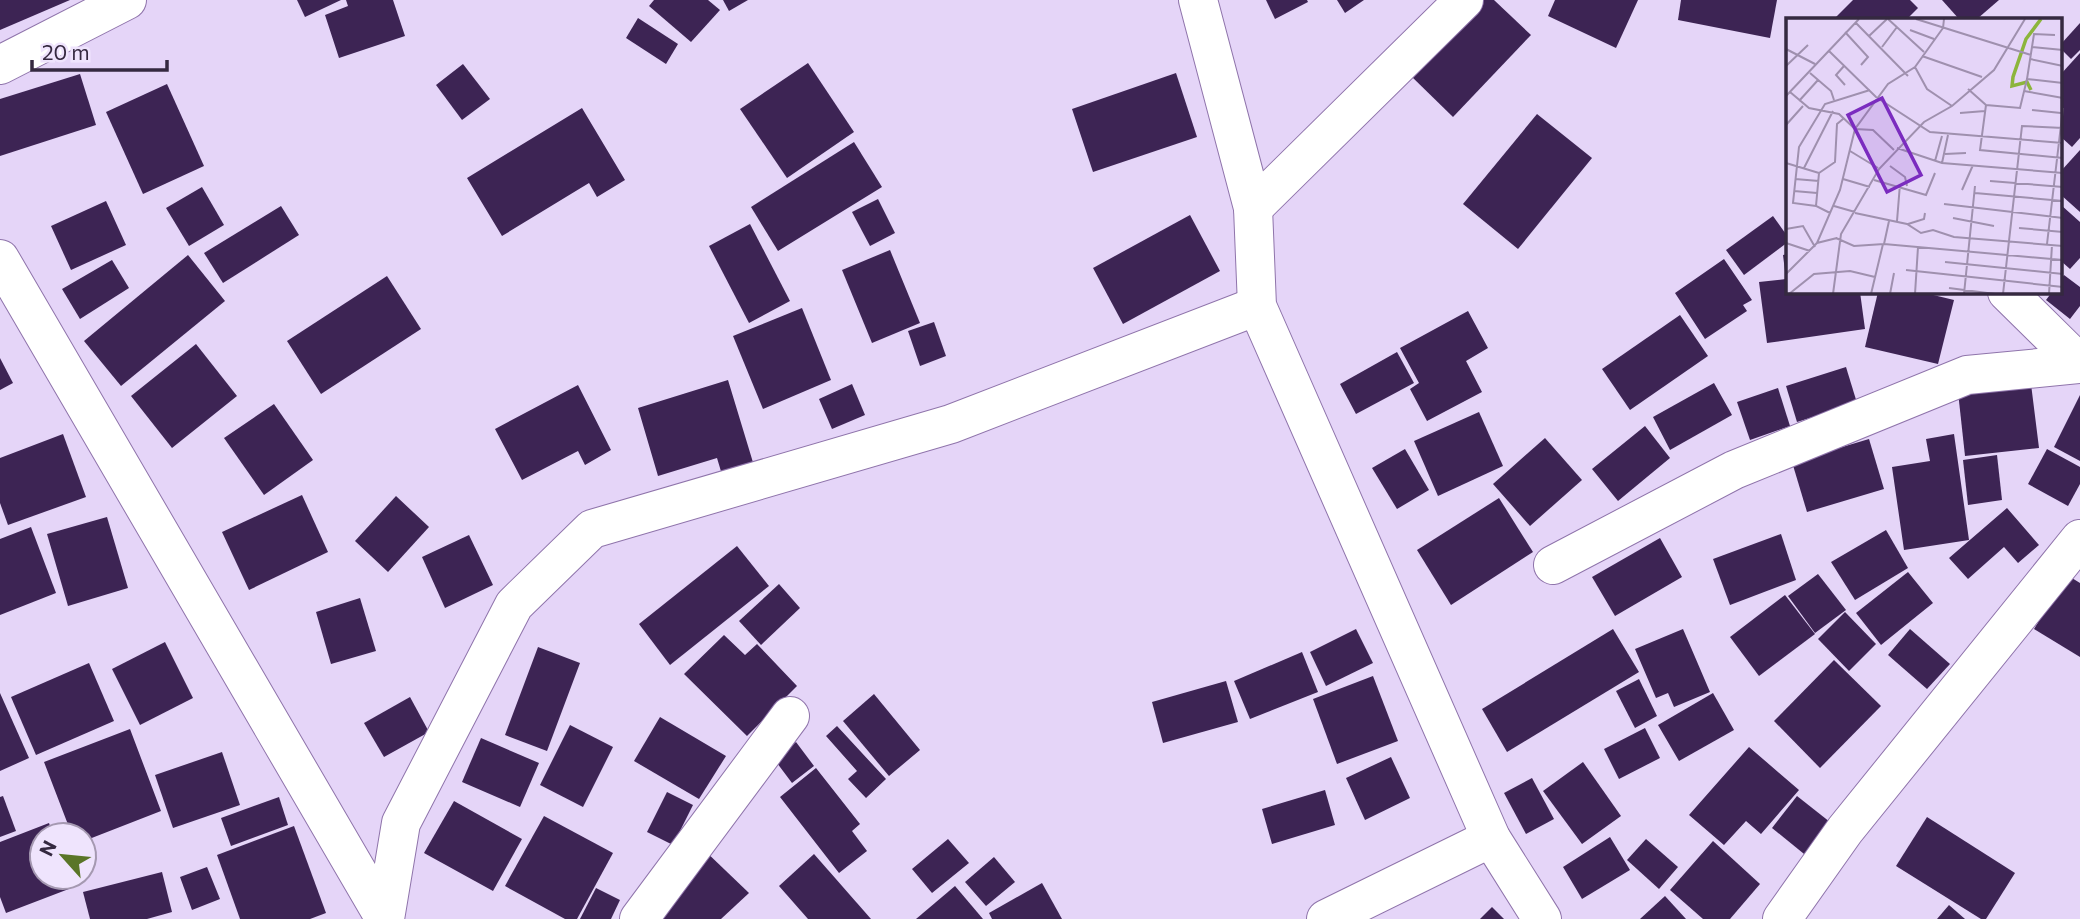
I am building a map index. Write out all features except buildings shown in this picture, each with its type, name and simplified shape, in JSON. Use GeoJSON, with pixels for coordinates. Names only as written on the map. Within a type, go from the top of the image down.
{"type":"FeatureCollection","features":[{"type":"Feature","properties":{"kind":"street"},"geometry":{"type":"LineString","coordinates":[[0,65],[127,0]]}},
{"type":"Feature","properties":{"kind":"street"},"geometry":{"type":"LineString","coordinates":[[1198,0],[1253,208],[1257,306],[1491,838],[1542,919]]}},
{"type":"Feature","properties":{"kind":"street"},"geometry":{"type":"LineString","coordinates":[[1253,208],[1464,0]]}},
{"type":"Feature","properties":{"kind":"street"},"geometry":{"type":"LineString","coordinates":[[0,258],[385,919]]}},
{"type":"Feature","properties":{"kind":"street"},"geometry":{"type":"LineString","coordinates":[[2009,294],[2080,364]]}},
{"type":"Feature","properties":{"kind":"street"},"geometry":{"type":"LineString","coordinates":[[385,919],[401,823],[514,605],[592,529],[951,424],[1257,306]]}},
{"type":"Feature","properties":{"kind":"street"},"geometry":{"type":"LineString","coordinates":[[1553,565],[1734,470],[1967,375],[2080,364]]}},
{"type":"Feature","properties":{"kind":"street"},"geometry":{"type":"LineString","coordinates":[[1782,919],[1845,830],[2075,553]]}},
{"type":"Feature","properties":{"kind":"street"},"geometry":{"type":"LineString","coordinates":[[639,919],[790,716]]}},
{"type":"Feature","properties":{"kind":"street"},"geometry":{"type":"LineString","coordinates":[[1326,919],[1491,838]]}}]}
